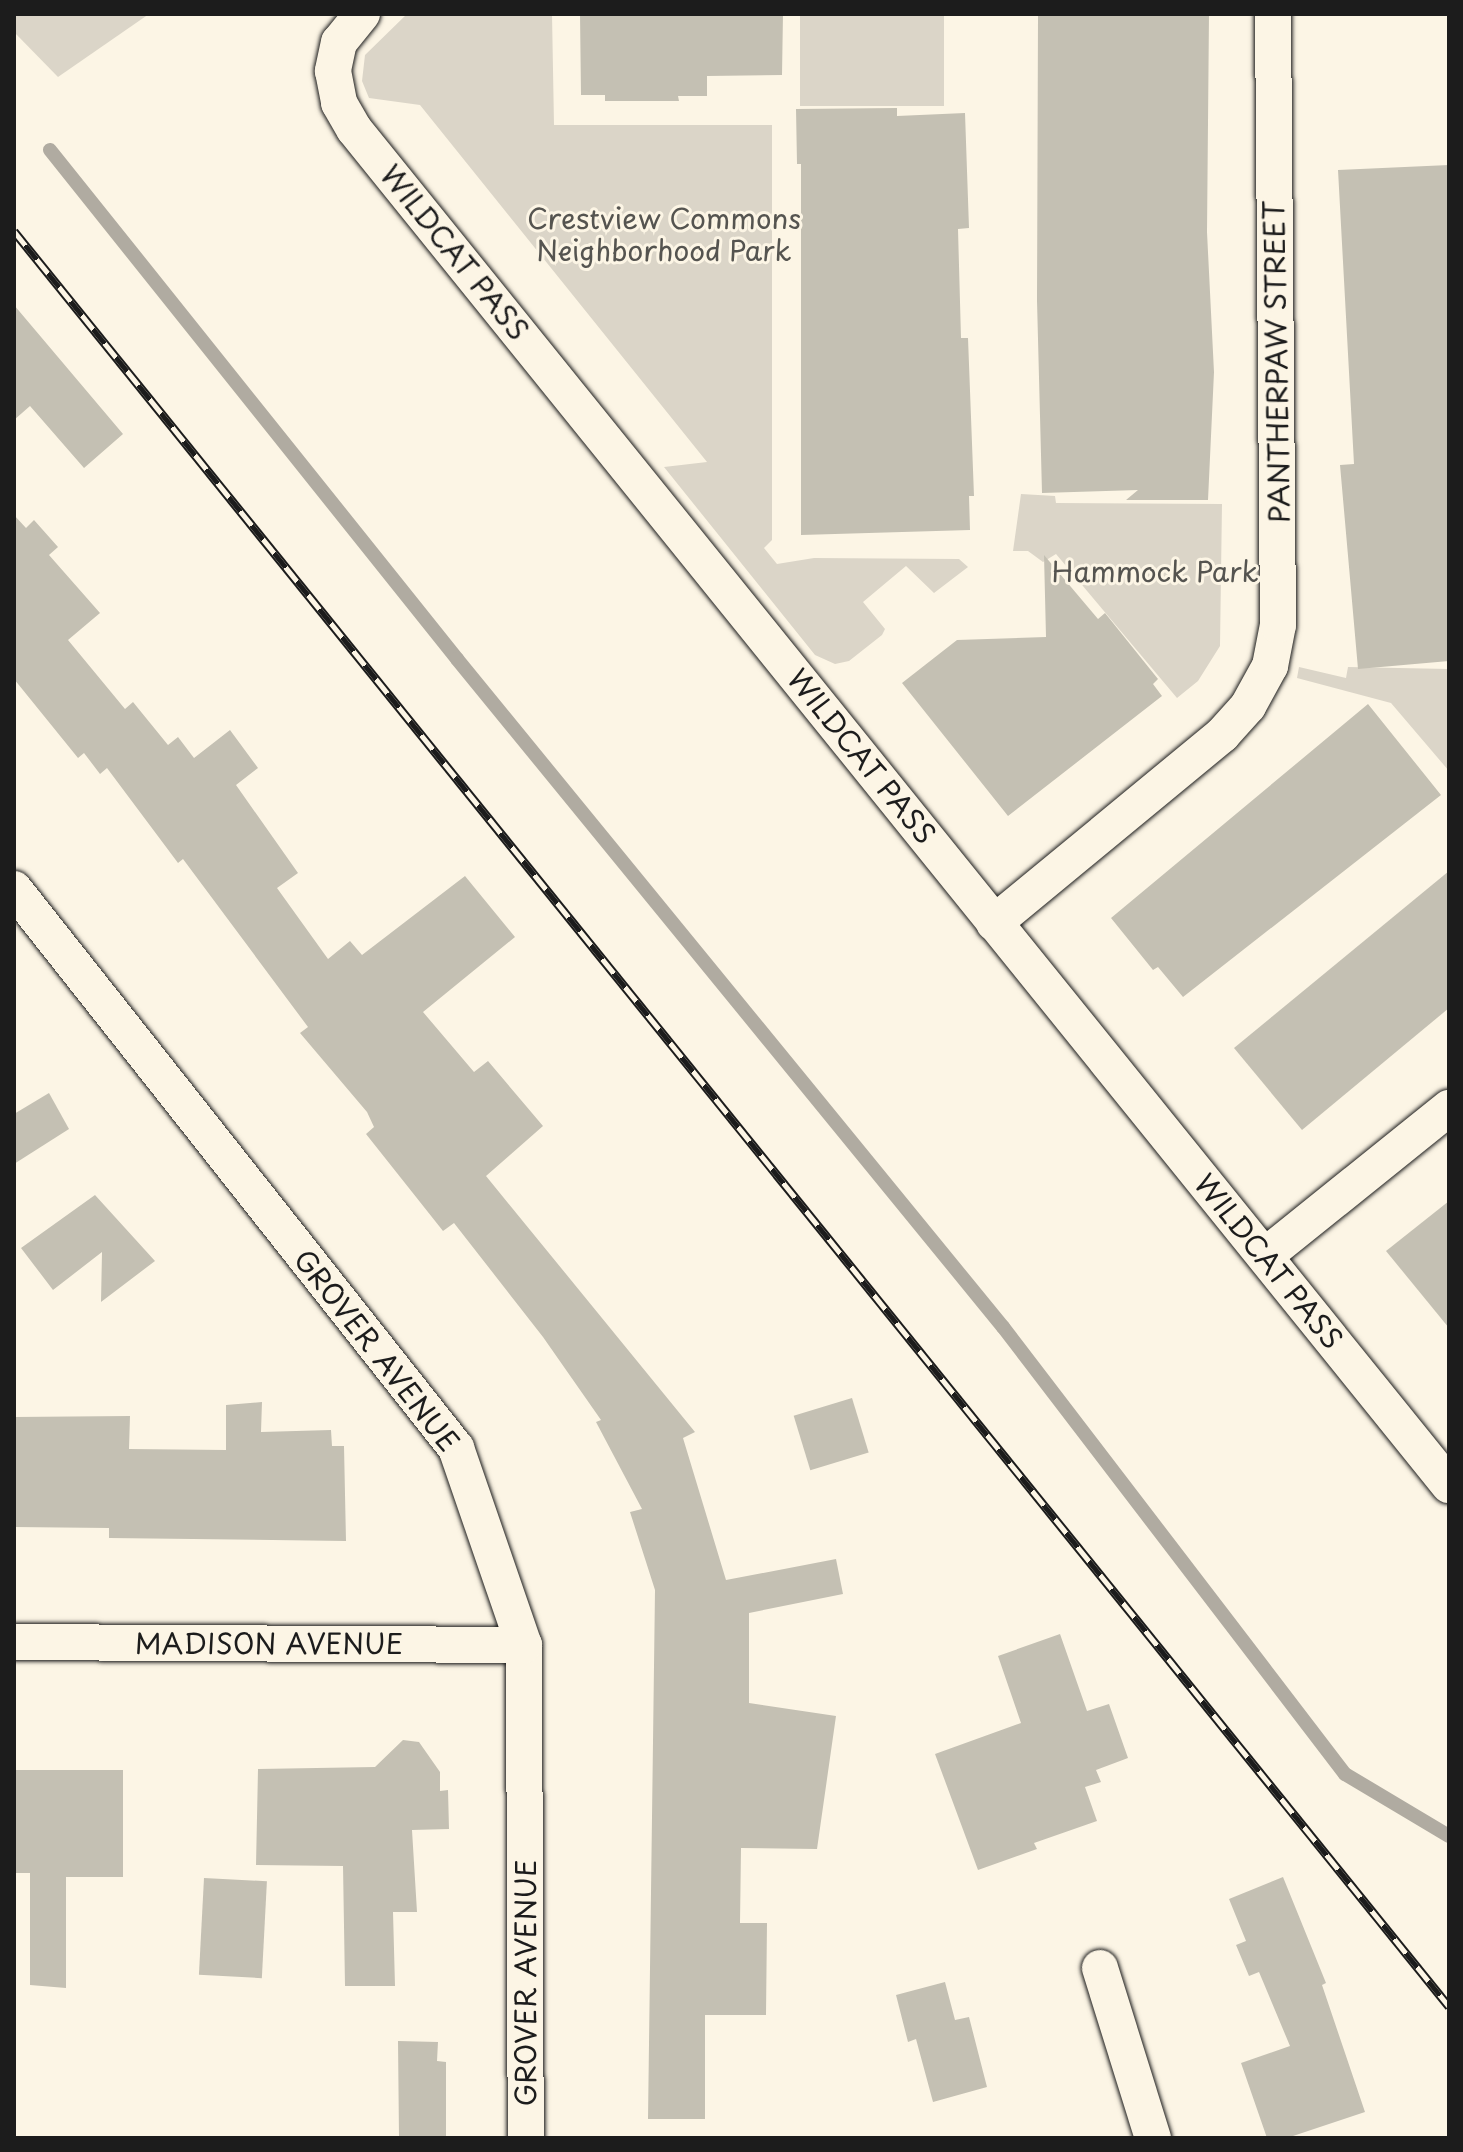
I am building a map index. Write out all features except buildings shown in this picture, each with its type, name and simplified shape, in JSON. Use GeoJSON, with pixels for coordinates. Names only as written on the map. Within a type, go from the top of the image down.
{"type":"FeatureCollection","features":[{"type":"Feature","properties":{"kind":"street","name":"WILDCAT PASS"},"geometry":{"type":"LineString","coordinates":[[362,14],[339,42],[333,71],[339,103],[354,129],[1449,1485]]}},
{"type":"Feature","properties":{"kind":"street","name":"PANTHERPAW STREET"},"geometry":{"type":"LineString","coordinates":[[994,923],[1222,735],[1248,706],[1270,666],[1278,625],[1273,14]]}},
{"type":"Feature","properties":{"kind":"street","name":"GROVER AVENUE"},"geometry":{"type":"LineString","coordinates":[[14,889],[456,1448],[524,1645],[526,2138]]}},
{"type":"Feature","properties":{"kind":"street"},"geometry":{"type":"LineString","coordinates":[[1266,1255],[1449,1108]]}},
{"type":"Feature","properties":{"kind":"street","name":"MADISON AVENUE"},"geometry":{"type":"LineString","coordinates":[[14,1642],[524,1645]]}},
{"type":"Feature","properties":{"kind":"street"},"geometry":{"type":"LineString","coordinates":[[1100,1968],[1153,2138]]}},
{"type":"Feature","properties":{"kind":"green space"},"geometry":{"type":"Polygon","coordinates":[[[14,14],[149,14],[58,77],[14,32],[14,14]]]}},
{"type":"Feature","properties":{"kind":"green space","name":"Crestview Commons Neighborhood Park"},"geometry":{"type":"Polygon","coordinates":[[[407,14],[552,14],[554,125],[772,125],[772,540],[764,548],[777,564],[814,558],[959,559],[968,567],[934,593],[906,566],[863,602],[885,629],[882,635],[849,661],[835,664],[815,655],[664,467],[707,462],[420,105],[369,98],[362,81],[365,55],[407,14]]]}},
{"type":"Feature","properties":{"kind":"green space"},"geometry":{"type":"Polygon","coordinates":[[[800,14],[944,14],[944,106],[800,106],[800,14]]]}},
{"type":"Feature","properties":{"kind":"green space","name":"Hammock Park"},"geometry":{"type":"Polygon","coordinates":[[[1021,494],[1055,496],[1056,503],[1222,504],[1220,646],[1198,681],[1177,698],[1056,554],[1043,562],[1028,551],[1013,551],[1021,494]]]}},
{"type":"Feature","properties":{"kind":"green space"},"geometry":{"type":"Polygon","coordinates":[[[1299,667],[1346,678],[1348,667],[1449,669],[1449,771],[1391,703],[1297,678],[1299,667]]]}},
{"type":"Feature","properties":{"kind":"waterway"},"geometry":{"type":"LineString","coordinates":[[50,150],[457,659],[1003,1327],[1345,1774],[1449,1836]]}},
{"type":"Feature","properties":{"kind":"railway"},"geometry":{"type":"LineString","coordinates":[[14,231],[1449,2006]]}}]}
